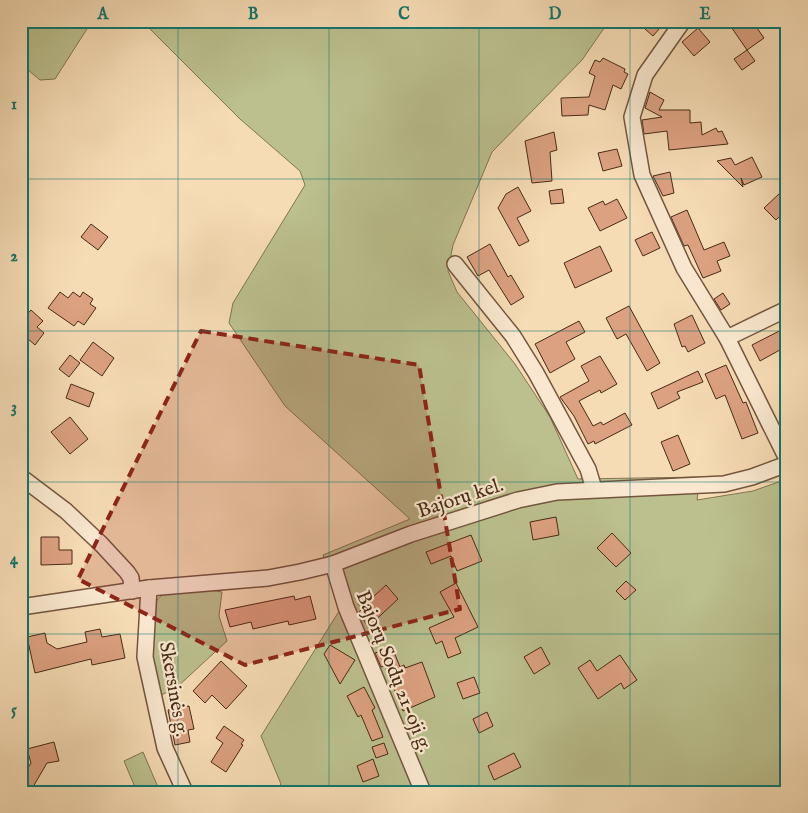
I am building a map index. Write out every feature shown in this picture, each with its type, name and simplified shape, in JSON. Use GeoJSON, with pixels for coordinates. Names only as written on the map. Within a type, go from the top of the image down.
{"type":"FeatureCollection","features":[{"type":"Feature","properties":{"kind":"street"},"geometry":{"type":"LineString","coordinates":[[683,21],[646,75],[632,117],[642,175],[684,268],[727,338],[787,458]]}},
{"type":"Feature","properties":{"kind":"street"},"geometry":{"type":"LineString","coordinates":[[455,264],[513,336],[536,372],[588,469],[594,489]]}},
{"type":"Feature","properties":{"kind":"street"},"geometry":{"type":"LineString","coordinates":[[727,338],[787,309]]}},
{"type":"Feature","properties":{"kind":"street","name":"Bajorų kel."},"geometry":{"type":"LineString","coordinates":[[21,607],[149,588],[268,578],[333,564],[483,509],[557,492],[724,484],[752,477],[787,464]]}},
{"type":"Feature","properties":{"kind":"street"},"geometry":{"type":"LineString","coordinates":[[21,477],[66,511],[101,544],[131,578],[132,591]]}},
{"type":"Feature","properties":{"kind":"street","name":"Bajorų Sodų 21-oji g."},"geometry":{"type":"LineString","coordinates":[[333,564],[346,607],[423,792]]}},
{"type":"Feature","properties":{"kind":"street","name":"Skersinės g."},"geometry":{"type":"LineString","coordinates":[[149,588],[146,657],[165,748],[185,792]]}},
{"type":"Feature","properties":{"kind":"highlighted area"},"geometry":{"type":"Polygon","coordinates":[[[201,331],[419,365],[460,609],[245,665],[78,579],[201,331]]]}},
{"type":"Feature","properties":{"kind":"green space"},"geometry":{"type":"Polygon","coordinates":[[[21,21],[92,21],[55,79],[40,80],[21,64],[21,21]]]}},
{"type":"Feature","properties":{"kind":"green space"},"geometry":{"type":"Polygon","coordinates":[[[142,21],[609,21],[582,60],[492,152],[453,245],[448,271],[457,292],[515,364],[550,417],[578,479],[700,477],[697,500],[753,491],[787,479],[787,792],[274,792],[281,784],[261,736],[341,608],[323,555],[410,519],[285,406],[229,323],[233,303],[305,185],[300,171],[240,119],[142,21]]]}},
{"type":"Feature","properties":{"kind":"green space"},"geometry":{"type":"Polygon","coordinates":[[[204,589],[222,592],[219,616],[227,641],[176,688],[159,696],[153,659],[151,627],[156,602],[162,595],[172,592],[204,589]]]}},
{"type":"Feature","properties":{"kind":"green space"},"geometry":{"type":"Polygon","coordinates":[[[143,752],[160,792],[137,792],[124,761],[143,752]]]}},
{"type":"Feature","properties":{"kind":"building"},"geometry":{"type":"Polygon","coordinates":[[[636,21],[666,21],[653,36],[636,21]]]}},
{"type":"Feature","properties":{"kind":"building"},"geometry":{"type":"Polygon","coordinates":[[[727,21],[752,21],[764,38],[747,50],[727,21]]]}},
{"type":"Feature","properties":{"kind":"building"},"geometry":{"type":"Polygon","coordinates":[[[698,28],[710,42],[694,56],[682,42],[698,28]]]}},
{"type":"Feature","properties":{"kind":"building"},"geometry":{"type":"Polygon","coordinates":[[[747,50],[755,61],[742,70],[734,59],[747,50]]]}},
{"type":"Feature","properties":{"kind":"building"},"geometry":{"type":"Polygon","coordinates":[[[603,58],[625,69],[624,72],[628,74],[621,89],[613,85],[605,110],[589,105],[588,115],[562,116],[561,98],[589,97],[595,76],[589,73],[595,60],[600,62],[603,58]]]}},
{"type":"Feature","properties":{"kind":"building"},"geometry":{"type":"Polygon","coordinates":[[[650,92],[664,100],[659,110],[690,110],[690,123],[701,122],[702,135],[716,128],[718,132],[722,131],[728,144],[669,150],[667,131],[644,134],[642,120],[662,117],[645,108],[650,92]]]}},
{"type":"Feature","properties":{"kind":"building"},"geometry":{"type":"Polygon","coordinates":[[[554,132],[557,150],[550,152],[552,181],[532,183],[525,141],[554,132]]]}},
{"type":"Feature","properties":{"kind":"building"},"geometry":{"type":"Polygon","coordinates":[[[617,149],[622,166],[603,171],[598,153],[617,149]]]}},
{"type":"Feature","properties":{"kind":"building"},"geometry":{"type":"Polygon","coordinates":[[[752,157],[762,177],[744,185],[741,178],[743,187],[717,161],[731,158],[735,165],[752,157]]]}},
{"type":"Feature","properties":{"kind":"building"},"geometry":{"type":"Polygon","coordinates":[[[670,172],[674,193],[663,196],[653,176],[670,172]]]}},
{"type":"Feature","properties":{"kind":"building"},"geometry":{"type":"Polygon","coordinates":[[[518,187],[531,211],[517,218],[529,241],[519,246],[498,208],[506,194],[518,187]]]}},
{"type":"Feature","properties":{"kind":"building"},"geometry":{"type":"Polygon","coordinates":[[[562,189],[564,203],[551,204],[549,191],[562,189]]]}},
{"type":"Feature","properties":{"kind":"building"},"geometry":{"type":"Polygon","coordinates":[[[781,192],[787,198],[787,209],[776,220],[764,208],[781,192]]]}},
{"type":"Feature","properties":{"kind":"building"},"geometry":{"type":"Polygon","coordinates":[[[617,199],[627,218],[600,231],[588,208],[603,201],[605,205],[617,199]]]}},
{"type":"Feature","properties":{"kind":"building"},"geometry":{"type":"Polygon","coordinates":[[[687,210],[704,250],[724,242],[730,256],[717,261],[721,271],[703,278],[688,245],[684,246],[671,217],[687,210]]]}},
{"type":"Feature","properties":{"kind":"building"},"geometry":{"type":"Polygon","coordinates":[[[91,224],[108,237],[98,250],[81,237],[91,224]]]}},
{"type":"Feature","properties":{"kind":"building"},"geometry":{"type":"Polygon","coordinates":[[[652,232],[660,248],[643,256],[635,240],[652,232]]]}},
{"type":"Feature","properties":{"kind":"building"},"geometry":{"type":"Polygon","coordinates":[[[490,244],[508,277],[511,275],[524,297],[511,305],[489,270],[478,276],[467,257],[490,244]]]}},
{"type":"Feature","properties":{"kind":"building"},"geometry":{"type":"Polygon","coordinates":[[[600,246],[612,271],[575,288],[564,263],[600,246]]]}},
{"type":"Feature","properties":{"kind":"building"},"geometry":{"type":"Polygon","coordinates":[[[60,292],[68,298],[73,292],[80,297],[83,292],[93,299],[90,304],[96,308],[84,325],[78,321],[74,326],[48,308],[60,292]]]}},
{"type":"Feature","properties":{"kind":"building"},"geometry":{"type":"Polygon","coordinates":[[[723,293],[730,304],[721,310],[714,299],[723,293]]]}},
{"type":"Feature","properties":{"kind":"building"},"geometry":{"type":"Polygon","coordinates":[[[629,306],[660,363],[647,371],[626,334],[617,339],[606,318],[629,306]]]}},
{"type":"Feature","properties":{"kind":"building"},"geometry":{"type":"Polygon","coordinates":[[[31,310],[43,321],[37,327],[44,333],[35,345],[27,338],[21,345],[21,321],[31,310]]]}},
{"type":"Feature","properties":{"kind":"building"},"geometry":{"type":"Polygon","coordinates":[[[692,315],[705,343],[688,352],[685,346],[682,347],[674,324],[692,315]]]}},
{"type":"Feature","properties":{"kind":"building"},"geometry":{"type":"Polygon","coordinates":[[[579,321],[585,332],[566,342],[575,359],[550,373],[535,344],[579,321]]]}},
{"type":"Feature","properties":{"kind":"building"},"geometry":{"type":"Polygon","coordinates":[[[787,327],[787,346],[760,361],[752,345],[787,327]]]}},
{"type":"Feature","properties":{"kind":"building"},"geometry":{"type":"Polygon","coordinates":[[[93,342],[114,358],[102,376],[80,360],[93,342]]]}},
{"type":"Feature","properties":{"kind":"building"},"geometry":{"type":"Polygon","coordinates":[[[70,355],[80,363],[69,377],[59,369],[70,355]]]}},
{"type":"Feature","properties":{"kind":"building"},"geometry":{"type":"Polygon","coordinates":[[[600,356],[617,384],[601,393],[600,390],[579,401],[593,426],[601,422],[603,425],[625,413],[632,425],[595,444],[594,441],[588,444],[574,416],[560,397],[589,381],[581,366],[600,356]]]}},
{"type":"Feature","properties":{"kind":"building"},"geometry":{"type":"Polygon","coordinates":[[[726,365],[743,403],[746,402],[758,433],[742,439],[725,395],[716,399],[705,374],[726,365]]]}},
{"type":"Feature","properties":{"kind":"building"},"geometry":{"type":"Polygon","coordinates":[[[698,371],[703,382],[677,392],[680,398],[658,409],[651,393],[698,371]]]}},
{"type":"Feature","properties":{"kind":"building"},"geometry":{"type":"Polygon","coordinates":[[[71,384],[94,393],[89,407],[66,398],[71,384]]]}},
{"type":"Feature","properties":{"kind":"building"},"geometry":{"type":"Polygon","coordinates":[[[70,417],[88,439],[70,454],[51,432],[70,417]]]}},
{"type":"Feature","properties":{"kind":"building"},"geometry":{"type":"Polygon","coordinates":[[[678,435],[690,464],[673,471],[661,442],[678,435]]]}},
{"type":"Feature","properties":{"kind":"building"},"geometry":{"type":"Polygon","coordinates":[[[556,517],[559,535],[533,540],[530,522],[556,517]]]}},
{"type":"Feature","properties":{"kind":"building"},"geometry":{"type":"Polygon","coordinates":[[[612,533],[631,553],[616,567],[597,548],[612,533]]]}},
{"type":"Feature","properties":{"kind":"building"},"geometry":{"type":"Polygon","coordinates":[[[471,535],[482,561],[457,571],[451,556],[431,564],[426,552],[471,535]]]}},
{"type":"Feature","properties":{"kind":"building"},"geometry":{"type":"Polygon","coordinates":[[[41,537],[59,537],[59,550],[72,550],[72,564],[41,565],[41,537]]]}},
{"type":"Feature","properties":{"kind":"building"},"geometry":{"type":"Polygon","coordinates":[[[626,581],[636,590],[625,600],[616,591],[626,581]]]}},
{"type":"Feature","properties":{"kind":"building"},"geometry":{"type":"Polygon","coordinates":[[[456,583],[478,627],[455,638],[461,653],[448,658],[442,641],[436,644],[429,628],[454,617],[440,592],[456,583]]]}},
{"type":"Feature","properties":{"kind":"building"},"geometry":{"type":"Polygon","coordinates":[[[386,585],[398,599],[368,627],[359,612],[363,608],[358,604],[367,593],[373,597],[386,585]]]}},
{"type":"Feature","properties":{"kind":"building"},"geometry":{"type":"Polygon","coordinates":[[[294,596],[295,600],[310,596],[316,619],[289,625],[288,621],[253,629],[251,622],[230,627],[225,610],[294,596]]]}},
{"type":"Feature","properties":{"kind":"building"},"geometry":{"type":"Polygon","coordinates":[[[100,629],[102,637],[120,634],[125,658],[92,665],[91,659],[35,673],[27,637],[45,633],[47,643],[57,649],[87,642],[85,632],[100,629]]]}},
{"type":"Feature","properties":{"kind":"building"},"geometry":{"type":"Polygon","coordinates":[[[330,645],[355,660],[340,684],[324,654],[330,645]]]}},
{"type":"Feature","properties":{"kind":"building"},"geometry":{"type":"Polygon","coordinates":[[[392,647],[400,667],[404,665],[405,668],[422,662],[435,697],[403,711],[385,666],[381,667],[375,653],[392,647]]]}},
{"type":"Feature","properties":{"kind":"building"},"geometry":{"type":"Polygon","coordinates":[[[541,647],[550,664],[534,674],[524,657],[541,647]]]}},
{"type":"Feature","properties":{"kind":"building"},"geometry":{"type":"Polygon","coordinates":[[[620,655],[637,680],[624,689],[621,683],[598,699],[578,668],[590,660],[597,671],[620,655]]]}},
{"type":"Feature","properties":{"kind":"building"},"geometry":{"type":"Polygon","coordinates":[[[221,661],[247,686],[226,709],[212,695],[205,703],[193,691],[221,661]]]}},
{"type":"Feature","properties":{"kind":"building"},"geometry":{"type":"Polygon","coordinates":[[[474,677],[480,693],[463,699],[457,683],[474,677]]]}},
{"type":"Feature","properties":{"kind":"building"},"geometry":{"type":"Polygon","coordinates":[[[364,687],[375,708],[372,710],[383,737],[372,741],[361,715],[358,717],[347,696],[364,687]]]}},
{"type":"Feature","properties":{"kind":"building"},"geometry":{"type":"Polygon","coordinates":[[[189,706],[194,729],[188,730],[190,742],[175,745],[168,710],[189,706]]]}},
{"type":"Feature","properties":{"kind":"building"},"geometry":{"type":"Polygon","coordinates":[[[487,712],[493,726],[479,733],[473,719],[487,712]]]}},
{"type":"Feature","properties":{"kind":"building"},"geometry":{"type":"Polygon","coordinates":[[[224,726],[244,740],[241,744],[243,745],[226,772],[211,762],[223,743],[216,738],[224,726]]]}},
{"type":"Feature","properties":{"kind":"building"},"geometry":{"type":"Polygon","coordinates":[[[54,742],[59,761],[47,763],[30,792],[21,792],[21,779],[31,763],[27,749],[54,742]]]}},
{"type":"Feature","properties":{"kind":"building"},"geometry":{"type":"Polygon","coordinates":[[[384,743],[388,754],[376,758],[372,747],[384,743]]]}},
{"type":"Feature","properties":{"kind":"building"},"geometry":{"type":"Polygon","coordinates":[[[514,753],[521,767],[494,780],[488,766],[514,753]]]}},
{"type":"Feature","properties":{"kind":"building"},"geometry":{"type":"Polygon","coordinates":[[[373,759],[379,776],[363,782],[357,766],[373,759]]]}}]}
